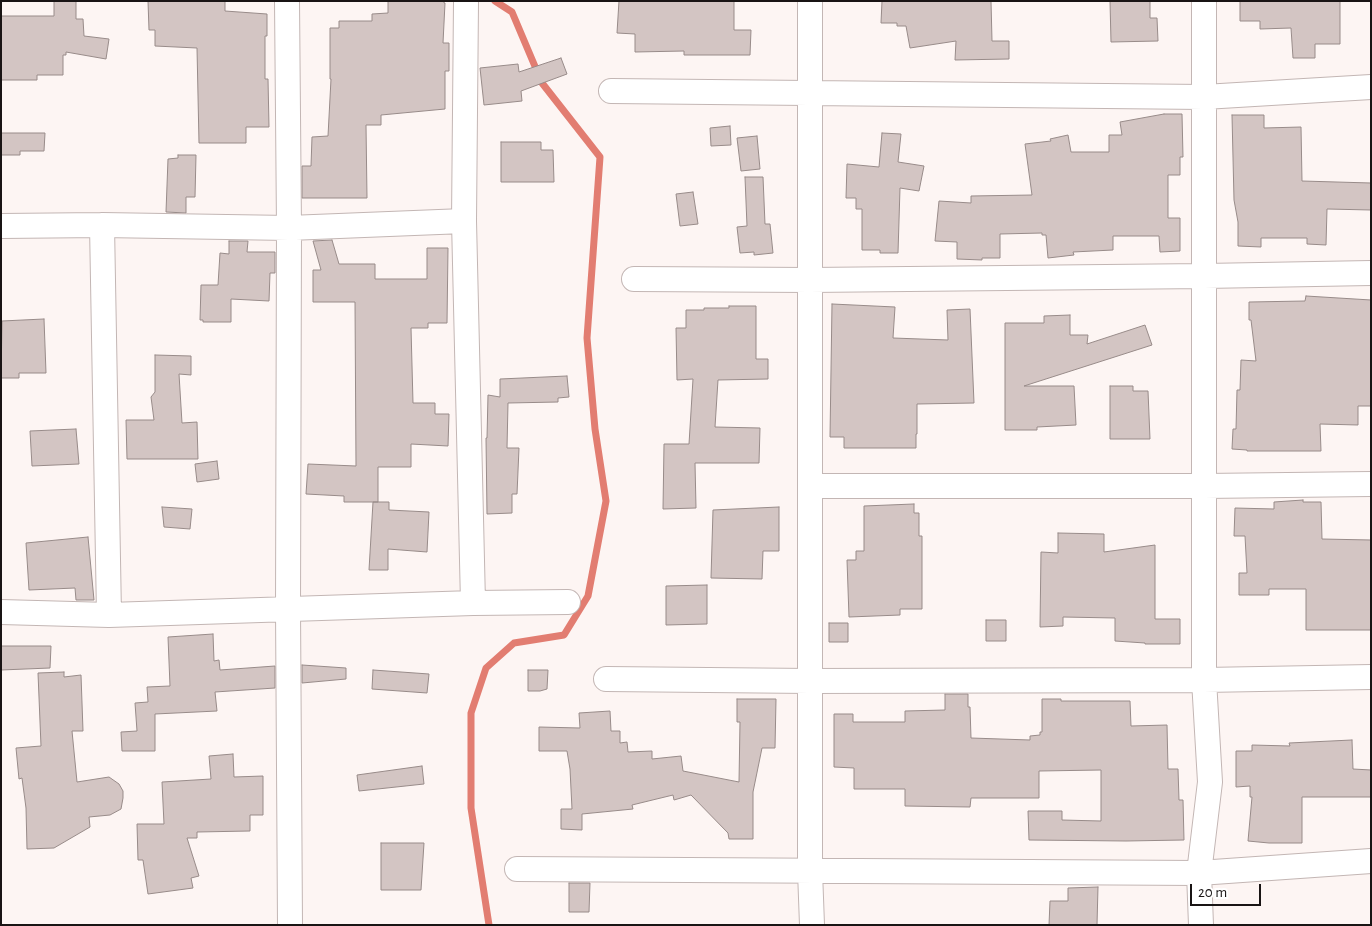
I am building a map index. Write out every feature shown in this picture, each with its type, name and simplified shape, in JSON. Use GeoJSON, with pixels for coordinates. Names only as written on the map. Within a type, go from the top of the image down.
{"type":"FeatureCollection","features":[{"type":"Feature","properties":{"kind":"street"},"geometry":{"type":"LineString","coordinates":[[287,1],[290,925]]}},
{"type":"Feature","properties":{"kind":"street"},"geometry":{"type":"LineString","coordinates":[[810,1],[810,871],[812,925]]}},
{"type":"Feature","properties":{"kind":"street"},"geometry":{"type":"LineString","coordinates":[[1201,925],[1199,873],[1210,782],[1204,680],[1204,1]]}},
{"type":"Feature","properties":{"kind":"street"},"geometry":{"type":"LineString","coordinates":[[466,2],[464,221],[473,603]]}},
{"type":"Feature","properties":{"kind":"street"},"geometry":{"type":"LineString","coordinates":[[611,91],[1204,97],[1371,87]]}},
{"type":"Feature","properties":{"kind":"street"},"geometry":{"type":"LineString","coordinates":[[1,226],[102,225],[289,228],[464,221]]}},
{"type":"Feature","properties":{"kind":"street"},"geometry":{"type":"LineString","coordinates":[[102,225],[109,615]]}},
{"type":"Feature","properties":{"kind":"street"},"geometry":{"type":"LineString","coordinates":[[634,279],[810,280],[1371,273]]}},
{"type":"Feature","properties":{"kind":"street"},"geometry":{"type":"LineString","coordinates":[[810,486],[1371,484]]}},
{"type":"Feature","properties":{"kind":"street"},"geometry":{"type":"LineString","coordinates":[[1,612],[109,615],[473,603],[568,602]]}},
{"type":"Feature","properties":{"kind":"street"},"geometry":{"type":"LineString","coordinates":[[606,679],[810,681],[1204,680],[1371,677]]}},
{"type":"Feature","properties":{"kind":"street"},"geometry":{"type":"LineString","coordinates":[[517,869],[1199,873],[1371,861]]}},
{"type":"Feature","properties":{"kind":"building"},"geometry":{"type":"Polygon","coordinates":[[[54,1],[76,1],[76,19],[83,19],[84,36],[109,39],[106,59],[66,52],[66,55],[63,55],[63,75],[37,75],[37,80],[1,80],[1,16],[54,16],[54,1]]]}},
{"type":"Feature","properties":{"kind":"building"},"geometry":{"type":"Polygon","coordinates":[[[148,1],[225,1],[225,11],[267,14],[265,79],[268,79],[269,127],[246,127],[246,143],[199,143],[197,48],[155,46],[155,30],[149,30],[148,1]]]}},
{"type":"Feature","properties":{"kind":"building"},"geometry":{"type":"Polygon","coordinates":[[[388,1],[444,1],[443,43],[449,43],[449,71],[445,71],[445,109],[381,115],[381,125],[366,125],[367,198],[302,198],[302,166],[311,166],[312,137],[328,136],[331,79],[330,28],[339,28],[339,21],[372,21],[372,14],[388,13],[388,1]]]}},
{"type":"Feature","properties":{"kind":"building"},"geometry":{"type":"Polygon","coordinates":[[[619,1],[734,1],[734,30],[751,30],[750,55],[684,55],[684,51],[635,52],[635,34],[617,33],[619,1]]]}},
{"type":"Feature","properties":{"kind":"building"},"geometry":{"type":"Polygon","coordinates":[[[882,1],[991,1],[992,41],[1009,41],[1009,59],[955,60],[956,41],[910,48],[906,26],[897,26],[897,23],[881,23],[882,1]]]}},
{"type":"Feature","properties":{"kind":"building"},"geometry":{"type":"Polygon","coordinates":[[[1110,1],[1150,1],[1150,18],[1157,18],[1158,41],[1111,42],[1110,1]]]}},
{"type":"Feature","properties":{"kind":"building"},"geometry":{"type":"Polygon","coordinates":[[[1240,1],[1340,1],[1340,44],[1315,44],[1315,58],[1293,58],[1291,28],[1260,29],[1260,21],[1240,21],[1240,1]]]}},
{"type":"Feature","properties":{"kind":"building"},"geometry":{"type":"Polygon","coordinates":[[[561,58],[567,74],[521,91],[522,101],[484,105],[480,68],[518,64],[519,72],[561,58]]]}},
{"type":"Feature","properties":{"kind":"building"},"geometry":{"type":"Polygon","coordinates":[[[1164,114],[1182,114],[1183,157],[1180,157],[1180,175],[1168,175],[1168,218],[1180,218],[1180,251],[1160,252],[1159,236],[1113,236],[1113,250],[1073,252],[1074,255],[1048,258],[1046,235],[1042,235],[1042,233],[1000,234],[1000,258],[982,258],[982,260],[957,259],[957,242],[935,241],[939,201],[971,203],[971,196],[1032,195],[1025,144],[1051,141],[1050,139],[1068,135],[1071,152],[1109,152],[1109,135],[1122,135],[1120,122],[1164,114]]]}},
{"type":"Feature","properties":{"kind":"building"},"geometry":{"type":"Polygon","coordinates":[[[1232,115],[1264,115],[1264,128],[1301,127],[1302,181],[1371,183],[1371,210],[1327,209],[1326,245],[1307,244],[1307,238],[1261,238],[1261,247],[1238,246],[1238,222],[1234,200],[1232,115]]]}},
{"type":"Feature","properties":{"kind":"building"},"geometry":{"type":"Polygon","coordinates":[[[730,126],[731,145],[711,146],[710,128],[730,126]]]}},
{"type":"Feature","properties":{"kind":"building"},"geometry":{"type":"Polygon","coordinates":[[[1,133],[45,133],[44,151],[20,151],[20,155],[1,155],[1,133]]]}},
{"type":"Feature","properties":{"kind":"building"},"geometry":{"type":"Polygon","coordinates":[[[882,133],[901,134],[898,162],[924,166],[919,191],[900,188],[898,253],[862,250],[862,209],[856,209],[856,198],[846,198],[847,164],[879,167],[882,133]]]}},
{"type":"Feature","properties":{"kind":"building"},"geometry":{"type":"Polygon","coordinates":[[[757,136],[760,169],[741,171],[737,138],[757,136]]]}},
{"type":"Feature","properties":{"kind":"building"},"geometry":{"type":"Polygon","coordinates":[[[501,142],[541,142],[541,150],[553,150],[554,182],[501,182],[501,142]]]}},
{"type":"Feature","properties":{"kind":"building"},"geometry":{"type":"Polygon","coordinates":[[[178,155],[196,155],[195,197],[186,197],[186,213],[166,212],[168,159],[178,158],[178,155]]]}},
{"type":"Feature","properties":{"kind":"building"},"geometry":{"type":"Polygon","coordinates":[[[745,177],[763,177],[765,224],[770,224],[773,253],[754,255],[754,252],[740,253],[737,227],[747,226],[745,177]]]}},
{"type":"Feature","properties":{"kind":"building"},"geometry":{"type":"Polygon","coordinates":[[[693,192],[698,224],[680,226],[676,194],[693,192]]]}},
{"type":"Feature","properties":{"kind":"building"},"geometry":{"type":"Polygon","coordinates":[[[332,240],[339,264],[375,264],[375,279],[427,279],[427,248],[448,248],[447,323],[428,323],[428,328],[411,328],[413,403],[435,403],[435,414],[449,414],[448,446],[411,444],[411,467],[378,467],[378,502],[389,502],[389,510],[429,512],[427,552],[388,549],[388,570],[369,570],[373,502],[344,502],[344,496],[306,494],[308,464],[356,466],[355,302],[313,302],[313,270],[321,270],[313,241],[332,240]]]}},
{"type":"Feature","properties":{"kind":"building"},"geometry":{"type":"Polygon","coordinates":[[[229,241],[248,241],[247,252],[275,252],[275,273],[270,273],[269,301],[231,299],[231,322],[203,322],[203,320],[200,320],[201,285],[218,285],[220,253],[229,254],[229,241]]]}},
{"type":"Feature","properties":{"kind":"building"},"geometry":{"type":"Polygon","coordinates":[[[1306,296],[1371,300],[1371,406],[1358,406],[1358,425],[1320,424],[1321,451],[1247,451],[1232,449],[1233,429],[1236,429],[1237,390],[1240,390],[1241,360],[1256,361],[1251,320],[1249,320],[1249,302],[1305,301],[1306,296]]]}},
{"type":"Feature","properties":{"kind":"building"},"geometry":{"type":"Polygon","coordinates":[[[832,304],[895,307],[893,338],[948,340],[947,310],[970,309],[974,403],[917,404],[916,448],[844,448],[844,437],[830,437],[832,304]]]}},
{"type":"Feature","properties":{"kind":"building"},"geometry":{"type":"Polygon","coordinates":[[[729,306],[756,306],[756,359],[768,359],[768,379],[718,380],[715,427],[760,428],[759,463],[695,463],[696,508],[663,509],[664,444],[689,444],[693,379],[677,380],[676,328],[686,328],[686,310],[729,308],[729,306]]]}},
{"type":"Feature","properties":{"kind":"building"},"geometry":{"type":"Polygon","coordinates":[[[1070,315],[1070,335],[1088,335],[1087,344],[1145,325],[1152,345],[1024,386],[1074,386],[1076,425],[1037,427],[1037,430],[1005,430],[1005,323],[1044,323],[1044,316],[1070,315]]]}},
{"type":"Feature","properties":{"kind":"building"},"geometry":{"type":"Polygon","coordinates":[[[44,319],[46,373],[19,373],[19,378],[1,378],[2,321],[44,319]]]}},
{"type":"Feature","properties":{"kind":"building"},"geometry":{"type":"Polygon","coordinates":[[[155,355],[191,356],[191,375],[179,374],[182,423],[197,422],[198,459],[127,459],[126,420],[154,420],[151,397],[155,392],[155,355]]]}},
{"type":"Feature","properties":{"kind":"building"},"geometry":{"type":"Polygon","coordinates":[[[567,376],[569,397],[558,398],[558,402],[508,403],[507,448],[519,448],[517,494],[512,494],[512,513],[487,514],[486,438],[488,395],[500,397],[500,379],[567,376]]]}},
{"type":"Feature","properties":{"kind":"building"},"geometry":{"type":"Polygon","coordinates":[[[1110,386],[1133,386],[1133,391],[1148,391],[1150,439],[1110,439],[1110,386]]]}},
{"type":"Feature","properties":{"kind":"building"},"geometry":{"type":"Polygon","coordinates":[[[76,429],[79,464],[32,466],[30,431],[76,429]]]}},
{"type":"Feature","properties":{"kind":"building"},"geometry":{"type":"Polygon","coordinates":[[[217,461],[219,479],[197,482],[195,464],[217,461]]]}},
{"type":"Feature","properties":{"kind":"building"},"geometry":{"type":"Polygon","coordinates":[[[1303,500],[1303,502],[1321,502],[1322,539],[1371,540],[1371,630],[1306,630],[1306,589],[1269,589],[1269,595],[1239,595],[1239,573],[1247,573],[1245,536],[1234,536],[1235,508],[1274,509],[1274,502],[1303,500]]]}},
{"type":"Feature","properties":{"kind":"building"},"geometry":{"type":"Polygon","coordinates":[[[914,504],[914,513],[919,513],[919,536],[922,536],[922,609],[900,609],[900,615],[849,617],[847,560],[856,560],[856,551],[864,551],[864,506],[914,504]]]}},
{"type":"Feature","properties":{"kind":"building"},"geometry":{"type":"Polygon","coordinates":[[[162,507],[192,509],[190,529],[164,527],[162,507]]]}},
{"type":"Feature","properties":{"kind":"building"},"geometry":{"type":"Polygon","coordinates":[[[779,507],[779,551],[763,551],[762,579],[711,578],[713,510],[779,507]]]}},
{"type":"Feature","properties":{"kind":"building"},"geometry":{"type":"Polygon","coordinates":[[[1058,533],[1104,534],[1104,552],[1155,545],[1155,619],[1180,619],[1180,644],[1145,644],[1115,641],[1115,618],[1063,617],[1063,626],[1040,627],[1041,552],[1058,553],[1058,533]]]}},
{"type":"Feature","properties":{"kind":"building"},"geometry":{"type":"Polygon","coordinates":[[[88,537],[94,600],[76,600],[75,588],[29,590],[26,543],[88,537]]]}},
{"type":"Feature","properties":{"kind":"building"},"geometry":{"type":"Polygon","coordinates":[[[707,585],[707,624],[666,625],[666,586],[707,585]]]}},
{"type":"Feature","properties":{"kind":"building"},"geometry":{"type":"Polygon","coordinates":[[[986,620],[1006,620],[1006,641],[986,641],[986,620]]]}},
{"type":"Feature","properties":{"kind":"building"},"geometry":{"type":"Polygon","coordinates":[[[829,623],[848,623],[848,642],[829,642],[829,623]]]}},
{"type":"Feature","properties":{"kind":"building"},"geometry":{"type":"Polygon","coordinates":[[[213,634],[214,661],[219,660],[220,670],[275,666],[275,688],[215,692],[217,711],[155,714],[155,751],[122,751],[121,732],[137,731],[135,703],[148,702],[147,687],[170,686],[168,637],[213,634]]]}},
{"type":"Feature","properties":{"kind":"building"},"geometry":{"type":"Polygon","coordinates":[[[1,646],[51,646],[50,668],[1,670],[1,646]]]}},
{"type":"Feature","properties":{"kind":"building"},"geometry":{"type":"Polygon","coordinates":[[[302,665],[346,668],[346,679],[302,683],[302,665]]]}},
{"type":"Feature","properties":{"kind":"building"},"geometry":{"type":"Polygon","coordinates":[[[373,670],[429,674],[427,693],[372,689],[373,670]]]}},
{"type":"Feature","properties":{"kind":"building"},"geometry":{"type":"Polygon","coordinates":[[[528,670],[548,670],[547,689],[528,691],[528,670]]]}},
{"type":"Feature","properties":{"kind":"building"},"geometry":{"type":"Polygon","coordinates":[[[64,672],[64,677],[81,675],[83,731],[72,731],[77,782],[109,777],[119,784],[123,791],[121,809],[110,815],[89,817],[90,827],[54,848],[27,849],[26,808],[22,778],[19,779],[16,748],[41,746],[38,673],[64,672]]]}},
{"type":"Feature","properties":{"kind":"building"},"geometry":{"type":"Polygon","coordinates":[[[945,694],[968,694],[971,738],[1030,740],[1030,736],[1040,735],[1040,732],[1042,732],[1042,699],[1061,699],[1061,701],[1130,701],[1131,726],[1167,725],[1168,769],[1178,769],[1179,800],[1183,800],[1184,840],[1029,840],[1028,811],[1062,811],[1062,820],[1101,821],[1101,770],[1039,771],[1039,798],[971,798],[970,807],[905,806],[905,789],[854,789],[854,768],[834,767],[834,714],[853,714],[853,722],[905,722],[905,711],[945,710],[945,694]]]}},
{"type":"Feature","properties":{"kind":"building"},"geometry":{"type":"Polygon","coordinates":[[[737,699],[776,699],[775,748],[762,748],[753,792],[753,839],[729,839],[728,833],[691,795],[674,800],[673,795],[632,805],[633,809],[582,814],[582,830],[561,829],[561,809],[572,809],[567,751],[539,751],[539,727],[580,728],[579,713],[610,711],[611,731],[620,731],[620,743],[627,742],[628,752],[652,751],[652,759],[681,756],[683,771],[739,782],[740,722],[737,722],[737,699]]]}},
{"type":"Feature","properties":{"kind":"building"},"geometry":{"type":"Polygon","coordinates":[[[1352,740],[1353,769],[1371,770],[1371,797],[1302,797],[1302,843],[1248,841],[1252,797],[1250,797],[1250,786],[1236,787],[1236,751],[1252,751],[1252,745],[1290,746],[1289,743],[1352,740]]]}},
{"type":"Feature","properties":{"kind":"building"},"geometry":{"type":"Polygon","coordinates":[[[233,754],[234,777],[263,776],[263,815],[250,815],[250,831],[197,832],[197,838],[187,838],[199,876],[191,878],[193,888],[148,894],[143,860],[138,860],[137,824],[164,824],[162,782],[211,779],[209,756],[233,754]]]}},
{"type":"Feature","properties":{"kind":"building"},"geometry":{"type":"Polygon","coordinates":[[[422,766],[424,784],[359,791],[357,775],[422,766]]]}},
{"type":"Feature","properties":{"kind":"building"},"geometry":{"type":"Polygon","coordinates":[[[381,843],[424,843],[421,890],[381,890],[381,843]]]}},
{"type":"Feature","properties":{"kind":"building"},"geometry":{"type":"Polygon","coordinates":[[[569,883],[590,883],[589,912],[569,912],[569,883]]]}},
{"type":"Feature","properties":{"kind":"building"},"geometry":{"type":"Polygon","coordinates":[[[1098,887],[1097,925],[1049,925],[1050,901],[1068,901],[1068,888],[1098,887]]]}},
{"type":"Feature","properties":{"kind":"waterway"},"geometry":{"type":"LineString","coordinates":[[489,925],[471,808],[471,713],[486,668],[514,643],[564,635],[588,596],[606,501],[595,429],[587,338],[600,157],[542,83],[512,12],[495,1]]}}]}
